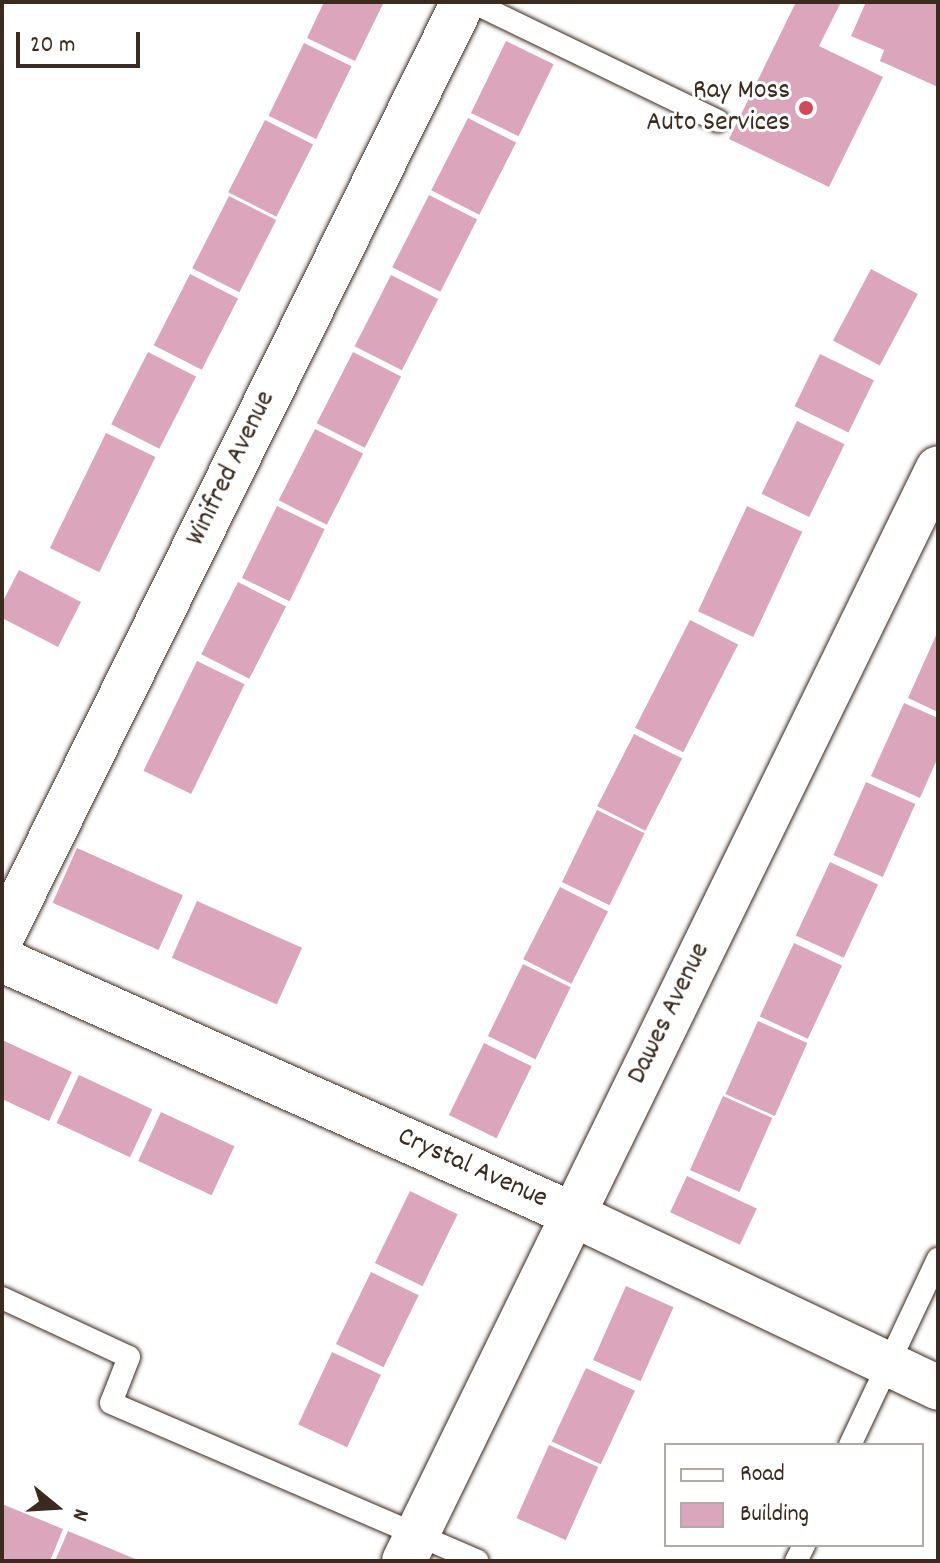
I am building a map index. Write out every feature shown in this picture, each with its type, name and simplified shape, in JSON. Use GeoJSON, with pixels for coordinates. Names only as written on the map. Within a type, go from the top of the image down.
{"type":"FeatureCollection","features":[{"type":"Feature","properties":{"kind":"street","name":"Winifred Avenue"},"geometry":{"type":"LineString","coordinates":[[2,937],[463,2]]}},
{"type":"Feature","properties":{"kind":"street","name":"Dawes Avenue"},"geometry":{"type":"LineString","coordinates":[[410,1548],[938,468]]}},
{"type":"Feature","properties":{"kind":"street","name":"Crystal Avenue"},"geometry":{"type":"LineString","coordinates":[[2,960],[572,1214],[938,1388]]}},
{"type":"Feature","properties":{"kind":"lane"},"geometry":{"type":"LineString","coordinates":[[472,2],[718,121]]}},
{"type":"Feature","properties":{"kind":"lane"},"geometry":{"type":"LineString","coordinates":[[851,1443],[938,1259]]}},
{"type":"Feature","properties":{"kind":"lane"},"geometry":{"type":"LineString","coordinates":[[2,1298],[129,1357],[111,1403],[410,1548],[477,1561]]}},
{"type":"Feature","properties":{"kind":"building"},"geometry":{"type":"Polygon","coordinates":[[[324,2],[384,2],[355,61],[307,38],[324,2]]]}},
{"type":"Feature","properties":{"kind":"building","name":"Ray Moss Auto Services"},"geometry":{"type":"Polygon","coordinates":[[[796,2],[841,2],[819,46],[883,77],[829,187],[729,139],[796,2]]]}},
{"type":"Feature","properties":{"kind":"building"},"geometry":{"type":"Polygon","coordinates":[[[866,2],[938,2],[938,87],[880,61],[884,50],[851,36],[866,2]]]}},
{"type":"Feature","properties":{"kind":"building"},"geometry":{"type":"Polygon","coordinates":[[[506,41],[554,64],[519,136],[471,113],[506,41]]]}},
{"type":"Feature","properties":{"kind":"building"},"geometry":{"type":"Polygon","coordinates":[[[304,43],[352,66],[316,139],[268,116],[304,43]]]}},
{"type":"Feature","properties":{"kind":"building"},"geometry":{"type":"Polygon","coordinates":[[[468,118],[516,143],[479,215],[431,190],[468,118]]]}},
{"type":"Feature","properties":{"kind":"building"},"geometry":{"type":"Polygon","coordinates":[[[265,120],[313,145],[276,217],[228,192],[265,120]]]}},
{"type":"Feature","properties":{"kind":"building"},"geometry":{"type":"Polygon","coordinates":[[[429,195],[477,220],[440,292],[392,267],[429,195]]]}},
{"type":"Feature","properties":{"kind":"building"},"geometry":{"type":"Polygon","coordinates":[[[229,196],[276,220],[239,292],[192,268],[229,196]]]}},
{"type":"Feature","properties":{"kind":"building"},"geometry":{"type":"Polygon","coordinates":[[[871,269],[918,294],[880,365],[833,341],[871,269]]]}},
{"type":"Feature","properties":{"kind":"building"},"geometry":{"type":"Polygon","coordinates":[[[190,274],[238,299],[202,370],[154,345],[190,274]]]}},
{"type":"Feature","properties":{"kind":"building"},"geometry":{"type":"Polygon","coordinates":[[[391,275],[438,299],[402,370],[355,346],[391,275]]]}},
{"type":"Feature","properties":{"kind":"building"},"geometry":{"type":"Polygon","coordinates":[[[148,352],[196,377],[159,449],[111,424],[148,352]]]}},
{"type":"Feature","properties":{"kind":"building"},"geometry":{"type":"Polygon","coordinates":[[[353,352],[401,377],[365,448],[317,423],[353,352]]]}},
{"type":"Feature","properties":{"kind":"building"},"geometry":{"type":"Polygon","coordinates":[[[820,354],[874,380],[849,432],[795,406],[820,354]]]}},
{"type":"Feature","properties":{"kind":"building"},"geometry":{"type":"Polygon","coordinates":[[[797,421],[845,444],[809,517],[761,494],[797,421]]]}},
{"type":"Feature","properties":{"kind":"building"},"geometry":{"type":"Polygon","coordinates":[[[315,429],[363,454],[327,525],[279,500],[315,429]]]}},
{"type":"Feature","properties":{"kind":"building"},"geometry":{"type":"Polygon","coordinates":[[[106,433],[155,457],[99,572],[50,548],[106,433]]]}},
{"type":"Feature","properties":{"kind":"building"},"geometry":{"type":"Polygon","coordinates":[[[277,506],[325,529],[290,601],[242,578],[277,506]]]}},
{"type":"Feature","properties":{"kind":"building"},"geometry":{"type":"Polygon","coordinates":[[[747,506],[802,532],[753,637],[698,611],[747,506]]]}},
{"type":"Feature","properties":{"kind":"building"},"geometry":{"type":"Polygon","coordinates":[[[19,570],[81,602],[58,647],[2,618],[2,603],[19,570]]]}},
{"type":"Feature","properties":{"kind":"building"},"geometry":{"type":"Polygon","coordinates":[[[238,582],[286,607],[249,679],[201,654],[238,582]]]}},
{"type":"Feature","properties":{"kind":"building"},"geometry":{"type":"Polygon","coordinates":[[[690,620],[738,645],[683,752],[635,728],[690,620]]]}},
{"type":"Feature","properties":{"kind":"building"},"geometry":{"type":"Polygon","coordinates":[[[938,631],[938,712],[908,698],[938,631]]]}},
{"type":"Feature","properties":{"kind":"building"},"geometry":{"type":"Polygon","coordinates":[[[197,661],[245,684],[191,794],[144,771],[197,661]]]}},
{"type":"Feature","properties":{"kind":"building"},"geometry":{"type":"Polygon","coordinates":[[[904,703],[938,718],[938,757],[920,798],[871,776],[904,703]]]}},
{"type":"Feature","properties":{"kind":"building"},"geometry":{"type":"Polygon","coordinates":[[[634,734],[682,759],[645,831],[597,806],[634,734]]]}},
{"type":"Feature","properties":{"kind":"building"},"geometry":{"type":"Polygon","coordinates":[[[866,782],[915,804],[883,877],[833,855],[866,782]]]}},
{"type":"Feature","properties":{"kind":"building"},"geometry":{"type":"Polygon","coordinates":[[[597,810],[645,833],[610,905],[562,882],[597,810]]]}},
{"type":"Feature","properties":{"kind":"building"},"geometry":{"type":"Polygon","coordinates":[[[77,848],[183,895],[159,950],[53,903],[77,848]]]}},
{"type":"Feature","properties":{"kind":"building"},"geometry":{"type":"Polygon","coordinates":[[[830,862],[878,884],[844,958],[796,935],[830,862]]]}},
{"type":"Feature","properties":{"kind":"building"},"geometry":{"type":"Polygon","coordinates":[[[560,887],[608,912],[571,984],[523,959],[560,887]]]}},
{"type":"Feature","properties":{"kind":"building"},"geometry":{"type":"Polygon","coordinates":[[[197,901],[302,948],[277,1004],[172,958],[197,901]]]}},
{"type":"Feature","properties":{"kind":"building"},"geometry":{"type":"Polygon","coordinates":[[[794,943],[842,965],[808,1039],[760,1016],[794,943]]]}},
{"type":"Feature","properties":{"kind":"building"},"geometry":{"type":"Polygon","coordinates":[[[523,964],[571,987],[536,1059],[488,1036],[523,964]]]}},
{"type":"Feature","properties":{"kind":"building"},"geometry":{"type":"Polygon","coordinates":[[[758,1021],[807,1043],[775,1116],[725,1094],[758,1021]]]}},
{"type":"Feature","properties":{"kind":"building"},"geometry":{"type":"Polygon","coordinates":[[[2,1040],[72,1072],[49,1121],[2,1099],[2,1040]]]}},
{"type":"Feature","properties":{"kind":"building"},"geometry":{"type":"Polygon","coordinates":[[[484,1043],[532,1066],[497,1138],[449,1115],[484,1043]]]}},
{"type":"Feature","properties":{"kind":"building"},"geometry":{"type":"Polygon","coordinates":[[[79,1075],[152,1109],[130,1157],[57,1123],[79,1075]]]}},
{"type":"Feature","properties":{"kind":"building"},"geometry":{"type":"Polygon","coordinates":[[[723,1096],[772,1118],[739,1192],[690,1170],[723,1096]]]}},
{"type":"Feature","properties":{"kind":"building"},"geometry":{"type":"Polygon","coordinates":[[[161,1112],[234,1146],[212,1195],[138,1161],[161,1112]]]}},
{"type":"Feature","properties":{"kind":"building"},"geometry":{"type":"Polygon","coordinates":[[[687,1176],[757,1209],[740,1245],[670,1212],[687,1176]]]}},
{"type":"Feature","properties":{"kind":"building"},"geometry":{"type":"Polygon","coordinates":[[[410,1191],[458,1214],[423,1286],[375,1263],[410,1191]]]}},
{"type":"Feature","properties":{"kind":"building"},"geometry":{"type":"Polygon","coordinates":[[[371,1272],[419,1295],[384,1367],[336,1344],[371,1272]]]}},
{"type":"Feature","properties":{"kind":"building"},"geometry":{"type":"Polygon","coordinates":[[[626,1286],[674,1307],[641,1381],[593,1360],[626,1286]]]}},
{"type":"Feature","properties":{"kind":"building"},"geometry":{"type":"Polygon","coordinates":[[[332,1352],[381,1375],[347,1447],[298,1425],[332,1352]]]}},
{"type":"Feature","properties":{"kind":"building"},"geometry":{"type":"Polygon","coordinates":[[[586,1368],[635,1391],[601,1464],[552,1441],[586,1368]]]}},
{"type":"Feature","properties":{"kind":"building"},"geometry":{"type":"Polygon","coordinates":[[[549,1445],[598,1467],[566,1540],[516,1518],[549,1445]]]}},
{"type":"Feature","properties":{"kind":"building"},"geometry":{"type":"Polygon","coordinates":[[[2,1504],[63,1529],[50,1561],[2,1561],[2,1504]]]}},
{"type":"Feature","properties":{"kind":"building"},"geometry":{"type":"Polygon","coordinates":[[[68,1531],[140,1561],[55,1561],[68,1531]]]}},
{"type":"Feature","properties":{"kind":"place","name":"Ray Moss Auto Services"},"geometry":{"type":"Point","coordinates":[806,108]}}]}
